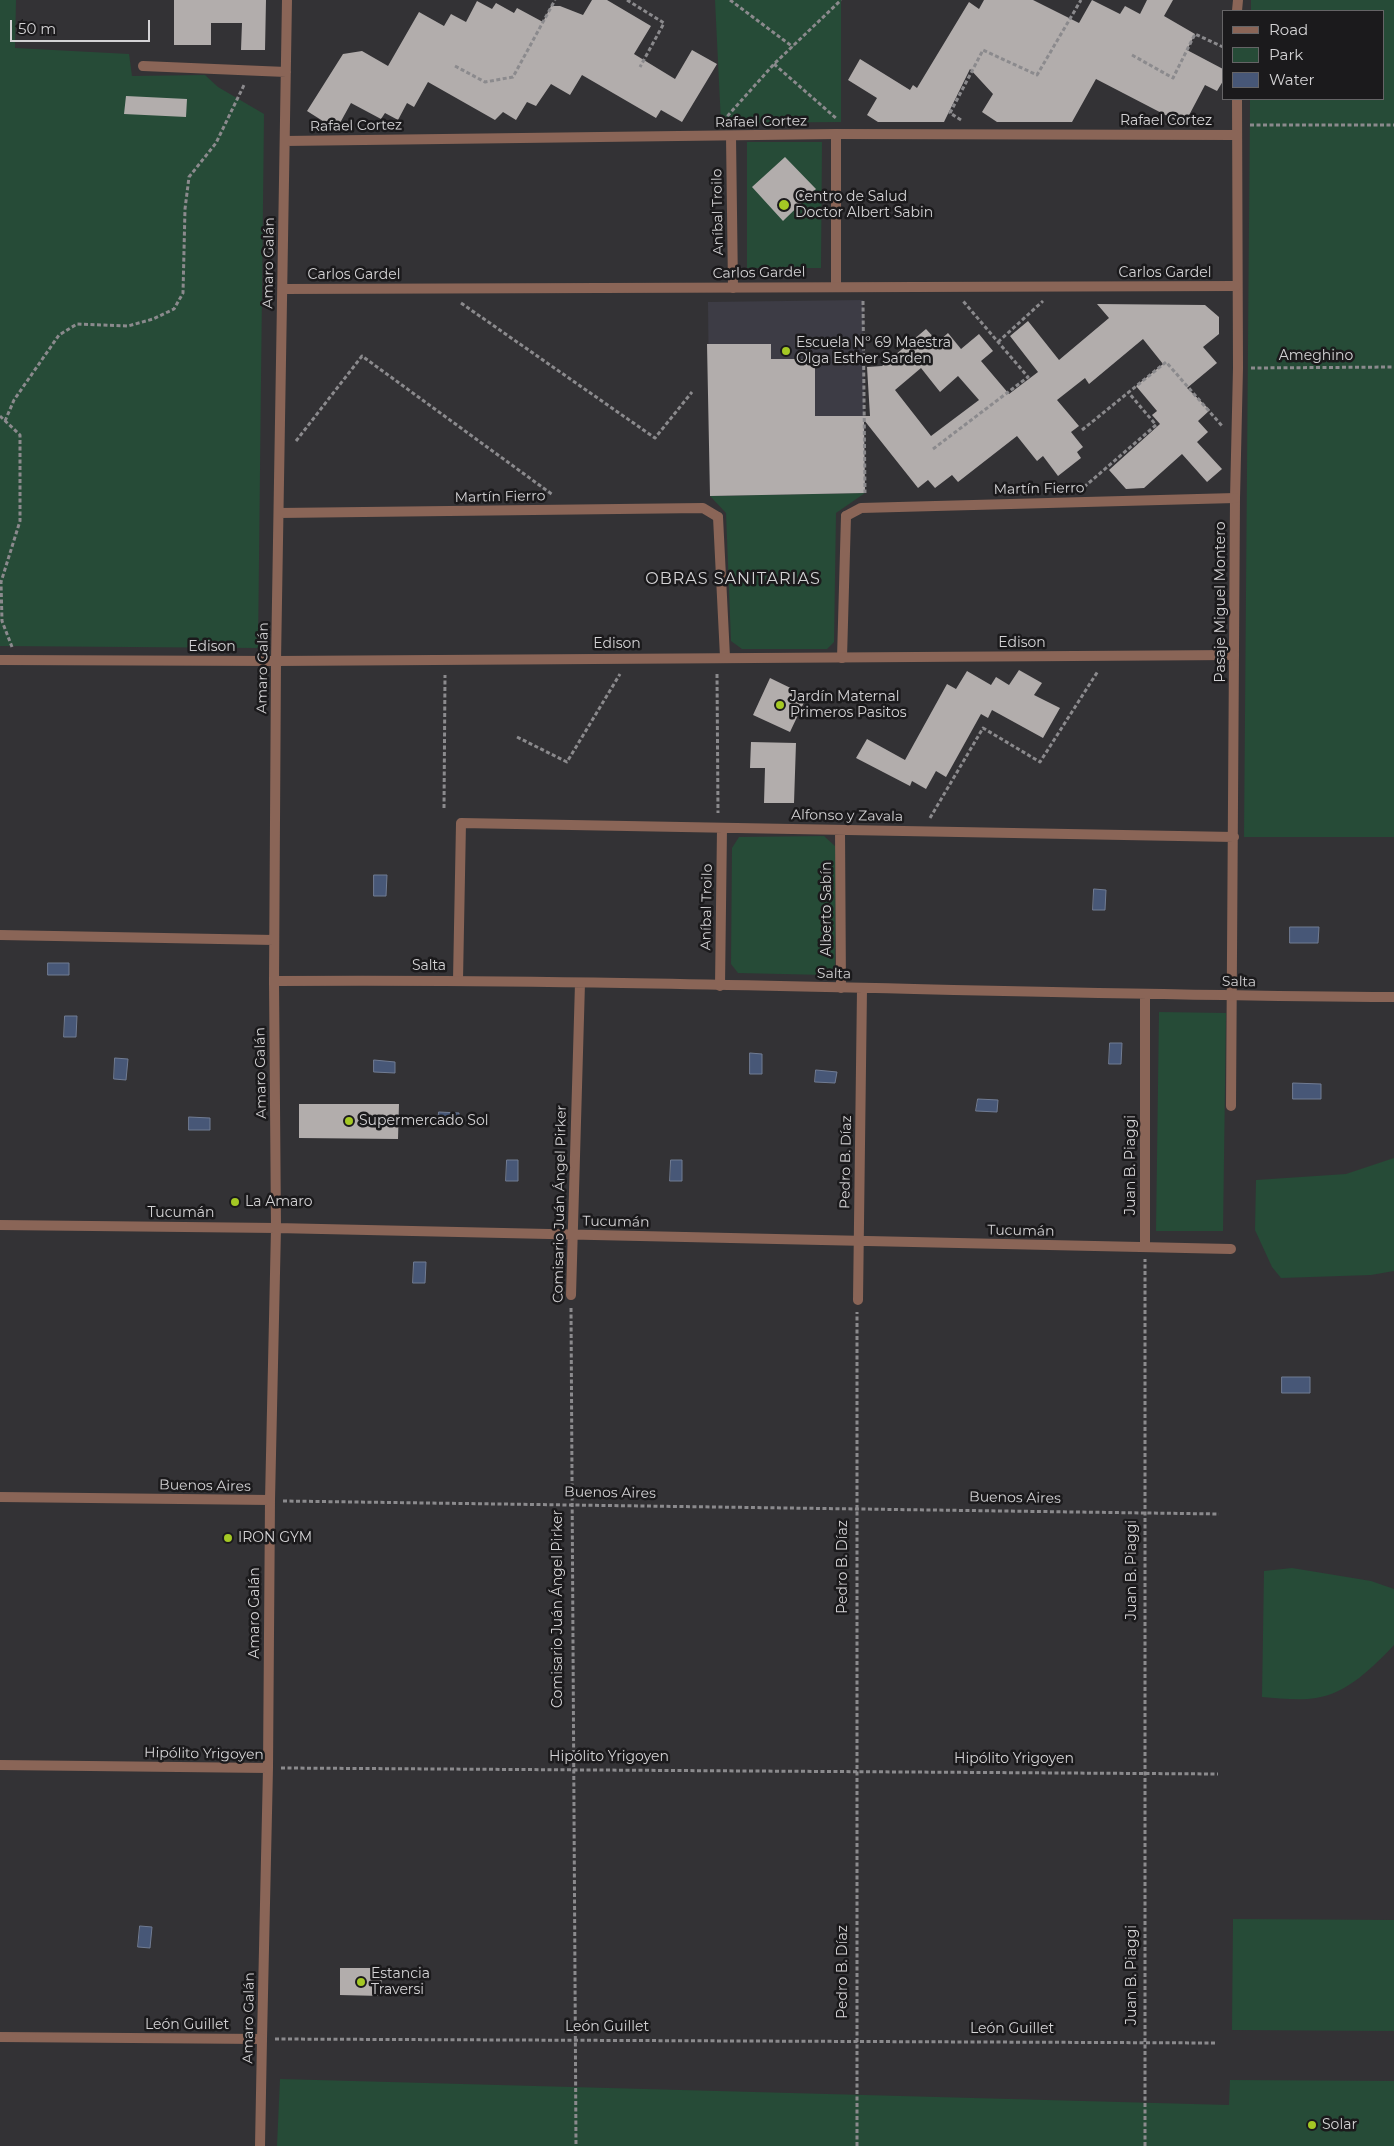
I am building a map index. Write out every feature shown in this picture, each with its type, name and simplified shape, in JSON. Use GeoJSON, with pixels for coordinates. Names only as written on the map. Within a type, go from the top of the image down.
{"type":"FeatureCollection","features":[{"type":"Feature","properties":{"kind":"street","name":"Amaro Galán"},"geometry":{"type":"LineString","coordinates":[[260,2146],[276,1228],[274,940],[276,661],[287,0]]}},
{"type":"Feature","properties":{"kind":"street"},"geometry":{"type":"LineString","coordinates":[[143,66],[286,72]]}},
{"type":"Feature","properties":{"kind":"street","name":"Pasaje Miguel Montero"},"geometry":{"type":"LineString","coordinates":[[1231,1106],[1235,498],[1238,368],[1236,286],[1237,100]]}},
{"type":"Feature","properties":{"kind":"street","name":"Rafael Cortez"},"geometry":{"type":"LineString","coordinates":[[285,141],[1237,130]]}},
{"type":"Feature","properties":{"kind":"street"},"geometry":{"type":"LineString","coordinates":[[836,134],[836,286]]}},
{"type":"Feature","properties":{"kind":"street","name":"Aníbal Troilo"},"geometry":{"type":"LineString","coordinates":[[731,136],[733,288]]}},
{"type":"Feature","properties":{"kind":"street","name":"Carlos Gardel"},"geometry":{"type":"LineString","coordinates":[[283,289],[1236,286]]}},
{"type":"Feature","properties":{"kind":"street","name":"Martín Fierro"},"geometry":{"type":"LineString","coordinates":[[842,658],[846,516],[861,508],[1235,498]]}},
{"type":"Feature","properties":{"kind":"street","name":"Martín Fierro"},"geometry":{"type":"LineString","coordinates":[[279,513],[704,508],[718,517],[725,657]]}},
{"type":"Feature","properties":{"kind":"street","name":"Edison"},"geometry":{"type":"LineString","coordinates":[[0,660],[276,661],[1234,655]]}},
{"type":"Feature","properties":{"kind":"street","name":"Alfonso y Zavala"},"geometry":{"type":"LineString","coordinates":[[458,980],[460,823],[1234,837]]}},
{"type":"Feature","properties":{"kind":"street","name":"Aníbal Troilo"},"geometry":{"type":"LineString","coordinates":[[720,986],[722,828]]}},
{"type":"Feature","properties":{"kind":"street","name":"Alberto Sabín"},"geometry":{"type":"LineString","coordinates":[[840,830],[841,988]]}},
{"type":"Feature","properties":{"kind":"street"},"geometry":{"type":"LineString","coordinates":[[0,935],[274,940]]}},
{"type":"Feature","properties":{"kind":"street","name":"Salta"},"geometry":{"type":"LineString","coordinates":[[274,981],[458,980],[1232,996],[1394,997]]}},
{"type":"Feature","properties":{"kind":"street","name":"Comisario Juán Ángel Pirker"},"geometry":{"type":"LineString","coordinates":[[571,1295],[580,983]]}},
{"type":"Feature","properties":{"kind":"street","name":"Pedro B. Díaz"},"geometry":{"type":"LineString","coordinates":[[858,1300],[862,989]]}},
{"type":"Feature","properties":{"kind":"street","name":"Juan B. Piaggi"},"geometry":{"type":"LineString","coordinates":[[1145,994],[1146,1247]]}},
{"type":"Feature","properties":{"kind":"street","name":"Tucumán"},"geometry":{"type":"LineString","coordinates":[[0,1226],[276,1228],[1231,1249]]}},
{"type":"Feature","properties":{"kind":"street","name":"Buenos Aires"},"geometry":{"type":"LineString","coordinates":[[0,1498],[270,1500]]}},
{"type":"Feature","properties":{"kind":"street","name":"Hipólito Yrigoyen"},"geometry":{"type":"LineString","coordinates":[[0,1765],[268,1768]]}},
{"type":"Feature","properties":{"kind":"street","name":"León Guillet"},"geometry":{"type":"LineString","coordinates":[[0,2037],[262,2039]]}},
{"type":"Feature","properties":{"kind":"path"},"geometry":{"type":"LineString","coordinates":[[455,66],[485,82],[513,77],[555,0]]}},
{"type":"Feature","properties":{"kind":"path"},"geometry":{"type":"LineString","coordinates":[[628,0],[664,23],[640,67]]}},
{"type":"Feature","properties":{"kind":"path"},"geometry":{"type":"LineString","coordinates":[[730,0],[793,47]]}},
{"type":"Feature","properties":{"kind":"path"},"geometry":{"type":"LineString","coordinates":[[721,123],[774,64],[841,0]]}},
{"type":"Feature","properties":{"kind":"path"},"geometry":{"type":"LineString","coordinates":[[964,122],[950,113],[984,50],[1037,75],[1081,0]]}},
{"type":"Feature","properties":{"kind":"path"},"geometry":{"type":"LineString","coordinates":[[1132,55],[1173,78],[1195,34],[1222,47]]}},
{"type":"Feature","properties":{"kind":"path"},"geometry":{"type":"LineString","coordinates":[[774,64],[841,122]]}},
{"type":"Feature","properties":{"kind":"path"},"geometry":{"type":"LineString","coordinates":[[5,421],[14,400],[59,335],[77,324],[128,326],[154,320],[174,309],[183,293],[189,177],[216,143],[250,71]]}},
{"type":"Feature","properties":{"kind":"path"},"geometry":{"type":"LineString","coordinates":[[1237,130],[1394,125]]}},
{"type":"Feature","properties":{"kind":"path"},"geometry":{"type":"LineString","coordinates":[[863,300],[865,493]]}},
{"type":"Feature","properties":{"kind":"path"},"geometry":{"type":"LineString","coordinates":[[933,449],[1028,377],[963,301]]}},
{"type":"Feature","properties":{"kind":"path"},"geometry":{"type":"LineString","coordinates":[[998,342],[1043,301]]}},
{"type":"Feature","properties":{"kind":"path"},"geometry":{"type":"LineString","coordinates":[[458,302],[655,438],[692,392]]}},
{"type":"Feature","properties":{"kind":"path"},"geometry":{"type":"LineString","coordinates":[[296,441],[362,356],[553,496]]}},
{"type":"Feature","properties":{"kind":"path"},"geometry":{"type":"LineString","coordinates":[[1082,430],[1166,362],[1224,428]]}},
{"type":"Feature","properties":{"kind":"path","name":"Ameghino"},"geometry":{"type":"LineString","coordinates":[[1238,368],[1394,367]]}},
{"type":"Feature","properties":{"kind":"path"},"geometry":{"type":"LineString","coordinates":[[1081,489],[1156,425],[1128,392]]}},
{"type":"Feature","properties":{"kind":"path"},"geometry":{"type":"LineString","coordinates":[[0,416],[20,435],[20,521],[1,582],[2,621],[17,660]]}},
{"type":"Feature","properties":{"kind":"path"},"geometry":{"type":"LineString","coordinates":[[930,818],[982,728],[1040,762],[1098,671]]}},
{"type":"Feature","properties":{"kind":"path"},"geometry":{"type":"LineString","coordinates":[[517,737],[567,762],[620,674]]}},
{"type":"Feature","properties":{"kind":"path"},"geometry":{"type":"LineString","coordinates":[[717,674],[718,814]]}},
{"type":"Feature","properties":{"kind":"path"},"geometry":{"type":"LineString","coordinates":[[444,808],[445,675]]}},
{"type":"Feature","properties":{"kind":"path","name":"Juan B. Piaggi"},"geometry":{"type":"LineString","coordinates":[[1145,2146],[1146,1247]]}},
{"type":"Feature","properties":{"kind":"path","name":"Comisario Juán Ángel Pirker"},"geometry":{"type":"LineString","coordinates":[[571,1295],[576,2146]]}},
{"type":"Feature","properties":{"kind":"path","name":"Pedro B. Díaz"},"geometry":{"type":"LineString","coordinates":[[857,2146],[856,1510],[858,1300]]}},
{"type":"Feature","properties":{"kind":"path","name":"Buenos Aires"},"geometry":{"type":"LineString","coordinates":[[270,1500],[571,1506],[1219,1514]]}},
{"type":"Feature","properties":{"kind":"path","name":"Hipólito Yrigoyen"},"geometry":{"type":"LineString","coordinates":[[268,1768],[1218,1774]]}},
{"type":"Feature","properties":{"kind":"path","name":"León Guillet"},"geometry":{"type":"LineString","coordinates":[[262,2039],[1215,2043]]}},
{"type":"Feature","properties":{"kind":"shaded area","name":"Escuela N° 69 Maestra Olga Esther Sarden"},"geometry":{"type":"Polygon","coordinates":[[[863,300],[865,493],[710,496],[708,302],[863,300]]]}},
{"type":"Feature","properties":{"kind":"green space"},"geometry":{"type":"Polygon","coordinates":[[[0,0],[16,0],[15,48],[129,54],[132,76],[205,75],[218,87],[264,114],[258,648],[0,646],[0,0]]]}},
{"type":"Feature","properties":{"kind":"green space"},"geometry":{"type":"Polygon","coordinates":[[[715,0],[841,0],[841,122],[721,123],[715,0]]]}},
{"type":"Feature","properties":{"kind":"green space"},"geometry":{"type":"Polygon","coordinates":[[[1251,0],[1394,0],[1394,837],[1244,837],[1250,100],[1384,100],[1384,10],[1251,10],[1251,0]]]}},
{"type":"Feature","properties":{"kind":"green space"},"geometry":{"type":"Polygon","coordinates":[[[747,142],[822,142],[821,268],[747,268],[747,142]]]}},
{"type":"Feature","properties":{"kind":"green space"},"geometry":{"type":"Polygon","coordinates":[[[865,493],[836,513],[834,642],[827,649],[742,649],[731,641],[726,513],[710,496],[865,493]]]}},
{"type":"Feature","properties":{"kind":"green space"},"geometry":{"type":"Polygon","coordinates":[[[824,836],[836,847],[835,966],[826,975],[738,973],[731,964],[732,848],[739,837],[824,836]]]}},
{"type":"Feature","properties":{"kind":"green space"},"geometry":{"type":"Polygon","coordinates":[[[1159,1012],[1226,1013],[1223,1231],[1156,1231],[1159,1012]]]}},
{"type":"Feature","properties":{"kind":"green space"},"geometry":{"type":"Polygon","coordinates":[[[1394,1158],[1394,1271],[1371,1275],[1281,1278],[1272,1267],[1255,1230],[1256,1180],[1346,1174],[1394,1158]]]}},
{"type":"Feature","properties":{"kind":"green space"},"geometry":{"type":"Polygon","coordinates":[[[1292,1568],[1371,1581],[1394,1589],[1394,1645],[1359,1678],[1339,1691],[1316,1698],[1262,1697],[1264,1571],[1292,1568]]]}},
{"type":"Feature","properties":{"kind":"green space"},"geometry":{"type":"Polygon","coordinates":[[[1233,1919],[1394,1920],[1394,2031],[1232,2030],[1233,1919]]]}},
{"type":"Feature","properties":{"kind":"green space"},"geometry":{"type":"Polygon","coordinates":[[[280,2079],[1229,2105],[1230,2080],[1394,2081],[1394,2146],[277,2146],[280,2079]]]}},
{"type":"Feature","properties":{"kind":"water"},"geometry":{"type":"Polygon","coordinates":[[[374,875],[387,875],[386,896],[374,896],[374,875]]]}},
{"type":"Feature","properties":{"kind":"water"},"geometry":{"type":"Polygon","coordinates":[[[1094,889],[1106,890],[1105,910],[1093,910],[1094,889]]]}},
{"type":"Feature","properties":{"kind":"water"},"geometry":{"type":"Polygon","coordinates":[[[1290,927],[1319,927],[1318,943],[1290,943],[1290,927]]]}},
{"type":"Feature","properties":{"kind":"water"},"geometry":{"type":"Polygon","coordinates":[[[48,963],[69,963],[69,975],[48,975],[48,963]]]}},
{"type":"Feature","properties":{"kind":"water"},"geometry":{"type":"Polygon","coordinates":[[[65,1016],[77,1016],[76,1037],[64,1037],[65,1016]]]}},
{"type":"Feature","properties":{"kind":"water"},"geometry":{"type":"Polygon","coordinates":[[[1110,1043],[1122,1043],[1121,1064],[1109,1064],[1110,1043]]]}},
{"type":"Feature","properties":{"kind":"water"},"geometry":{"type":"Polygon","coordinates":[[[750,1053],[762,1054],[762,1074],[750,1074],[750,1053]]]}},
{"type":"Feature","properties":{"kind":"water"},"geometry":{"type":"Polygon","coordinates":[[[115,1058],[128,1059],[126,1080],[114,1079],[115,1058]]]}},
{"type":"Feature","properties":{"kind":"water"},"geometry":{"type":"Polygon","coordinates":[[[374,1060],[395,1062],[395,1073],[374,1072],[374,1060]]]}},
{"type":"Feature","properties":{"kind":"water"},"geometry":{"type":"Polygon","coordinates":[[[816,1070],[837,1072],[835,1083],[815,1082],[816,1070]]]}},
{"type":"Feature","properties":{"kind":"water"},"geometry":{"type":"Polygon","coordinates":[[[1293,1083],[1321,1084],[1321,1099],[1293,1099],[1293,1083]]]}},
{"type":"Feature","properties":{"kind":"water"},"geometry":{"type":"Polygon","coordinates":[[[978,1099],[998,1100],[997,1112],[976,1111],[978,1099]]]}},
{"type":"Feature","properties":{"kind":"water"},"geometry":{"type":"Polygon","coordinates":[[[439,1112],[459,1113],[459,1125],[438,1123],[439,1112]]]}},
{"type":"Feature","properties":{"kind":"water"},"geometry":{"type":"Polygon","coordinates":[[[189,1117],[210,1118],[210,1130],[189,1130],[189,1117]]]}},
{"type":"Feature","properties":{"kind":"water"},"geometry":{"type":"Polygon","coordinates":[[[507,1160],[518,1160],[518,1181],[506,1181],[507,1160]]]}},
{"type":"Feature","properties":{"kind":"water"},"geometry":{"type":"Polygon","coordinates":[[[671,1160],[682,1160],[682,1181],[670,1181],[671,1160]]]}},
{"type":"Feature","properties":{"kind":"water"},"geometry":{"type":"Polygon","coordinates":[[[414,1262],[426,1262],[425,1283],[413,1283],[414,1262]]]}},
{"type":"Feature","properties":{"kind":"water"},"geometry":{"type":"Polygon","coordinates":[[[1282,1377],[1310,1377],[1310,1393],[1282,1393],[1282,1377]]]}},
{"type":"Feature","properties":{"kind":"water"},"geometry":{"type":"Polygon","coordinates":[[[140,1926],[152,1927],[150,1948],[138,1947],[140,1926]]]}},
{"type":"Feature","properties":{"kind":"building"},"geometry":{"type":"Polygon","coordinates":[[[174,0],[266,0],[265,50],[241,50],[242,23],[211,23],[211,45],[174,45],[174,0]]]}},
{"type":"Feature","properties":{"kind":"building"},"geometry":{"type":"Polygon","coordinates":[[[592,0],[607,0],[651,26],[634,54],[675,79],[692,50],[717,64],[682,122],[661,110],[656,118],[582,75],[570,95],[551,84],[536,106],[527,102],[516,120],[503,112],[495,120],[428,82],[414,107],[407,103],[398,120],[385,113],[381,119],[351,103],[340,123],[326,123],[307,111],[343,54],[362,51],[388,66],[419,12],[444,26],[451,14],[466,22],[477,1],[492,9],[496,3],[514,13],[517,8],[543,22],[551,6],[560,6],[583,15],[592,0]]]}},
{"type":"Feature","properties":{"kind":"building"},"geometry":{"type":"Polygon","coordinates":[[[984,0],[1033,0],[1079,23],[1092,0],[1120,14],[1125,6],[1140,14],[1147,0],[1173,0],[1164,16],[1195,34],[1187,50],[1222,68],[1222,83],[1217,91],[1205,85],[1186,121],[1177,121],[1096,79],[1072,122],[997,122],[982,112],[993,94],[970,69],[944,122],[878,122],[867,115],[877,98],[848,80],[860,59],[910,90],[913,85],[917,88],[969,2],[979,9],[984,0]]]}},
{"type":"Feature","properties":{"kind":"building"},"geometry":{"type":"Polygon","coordinates":[[[126,96],[187,99],[186,117],[124,114],[126,96]]]}},
{"type":"Feature","properties":{"kind":"building","name":"Centro de Salud Doctor Albert Sabin"},"geometry":{"type":"Polygon","coordinates":[[[785,157],[816,189],[783,221],[752,187],[785,157]]]}},
{"type":"Feature","properties":{"kind":"building"},"geometry":{"type":"Polygon","coordinates":[[[1097,304],[1205,305],[1219,317],[1219,334],[1203,347],[1217,363],[1187,388],[1210,410],[1198,421],[1208,432],[1197,442],[1222,469],[1207,482],[1182,454],[1144,488],[1126,489],[1109,470],[1160,424],[1152,415],[1157,411],[1136,386],[1163,364],[1143,339],[1089,384],[1085,378],[1057,400],[1079,426],[1071,432],[1083,447],[1077,452],[1081,458],[1058,476],[1043,456],[1037,461],[1017,436],[958,482],[952,475],[935,488],[928,480],[918,488],[864,420],[865,493],[710,496],[707,344],[771,344],[771,359],[815,359],[815,416],[870,416],[867,367],[882,366],[926,329],[938,342],[948,333],[961,349],[979,334],[993,351],[981,361],[1009,394],[1038,372],[1010,336],[1028,321],[1059,360],[1109,318],[1097,304]],[[921,368],[895,390],[931,436],[979,400],[958,376],[940,392],[921,368]]]}},
{"type":"Feature","properties":{"kind":"building"},"geometry":{"type":"Polygon","coordinates":[[[1019,670],[1042,683],[1034,695],[1060,708],[1043,738],[992,710],[988,718],[981,714],[946,777],[936,771],[926,789],[912,781],[910,786],[856,758],[867,739],[905,760],[947,684],[956,689],[967,671],[991,685],[996,677],[1009,685],[1019,670]]]}},
{"type":"Feature","properties":{"kind":"building","name":"Jardín Maternal Primeros Pasitos"},"geometry":{"type":"Polygon","coordinates":[[[770,678],[807,696],[790,732],[753,715],[770,678]]]}},
{"type":"Feature","properties":{"kind":"building"},"geometry":{"type":"Polygon","coordinates":[[[751,742],[796,743],[794,803],[764,803],[765,768],[750,768],[751,742]]]}},
{"type":"Feature","properties":{"kind":"building","name":"Supermercado Sol"},"geometry":{"type":"Polygon","coordinates":[[[299,1104],[399,1104],[398,1139],[299,1138],[299,1104]]]}},
{"type":"Feature","properties":{"kind":"building","name":"Estancia Traversi"},"geometry":{"type":"Polygon","coordinates":[[[340,1968],[382,1968],[381,1996],[340,1995],[340,1968]]]}},
{"type":"Feature","properties":{"kind":"place","name":"Centro de Salud Doctor Albert Sabin"},"geometry":{"type":"Point","coordinates":[784,205]}},
{"type":"Feature","properties":{"kind":"place","name":"Escuela N° 69 Maestra Olga Esther Sarden"},"geometry":{"type":"Point","coordinates":[786,351]}},
{"type":"Feature","properties":{"kind":"place","name":"Jardín Maternal Primeros Pasitos"},"geometry":{"type":"Point","coordinates":[780,705]}},
{"type":"Feature","properties":{"kind":"place","name":"Supermercado Sol"},"geometry":{"type":"Point","coordinates":[349,1121]}},
{"type":"Feature","properties":{"kind":"place","name":"La Amaro"},"geometry":{"type":"Point","coordinates":[235,1202]}},
{"type":"Feature","properties":{"kind":"place","name":"IRON GYM"},"geometry":{"type":"Point","coordinates":[228,1538]}},
{"type":"Feature","properties":{"kind":"place","name":"Estancia Traversi"},"geometry":{"type":"Point","coordinates":[361,1982]}},
{"type":"Feature","properties":{"kind":"place","name":"Solar"},"geometry":{"type":"Point","coordinates":[1312,2125]}},
{"type":"Feature","properties":{"kind":"district","name":"OBRAS SANITARIAS"},"geometry":{"type":"Point","coordinates":[733,579]}}]}
